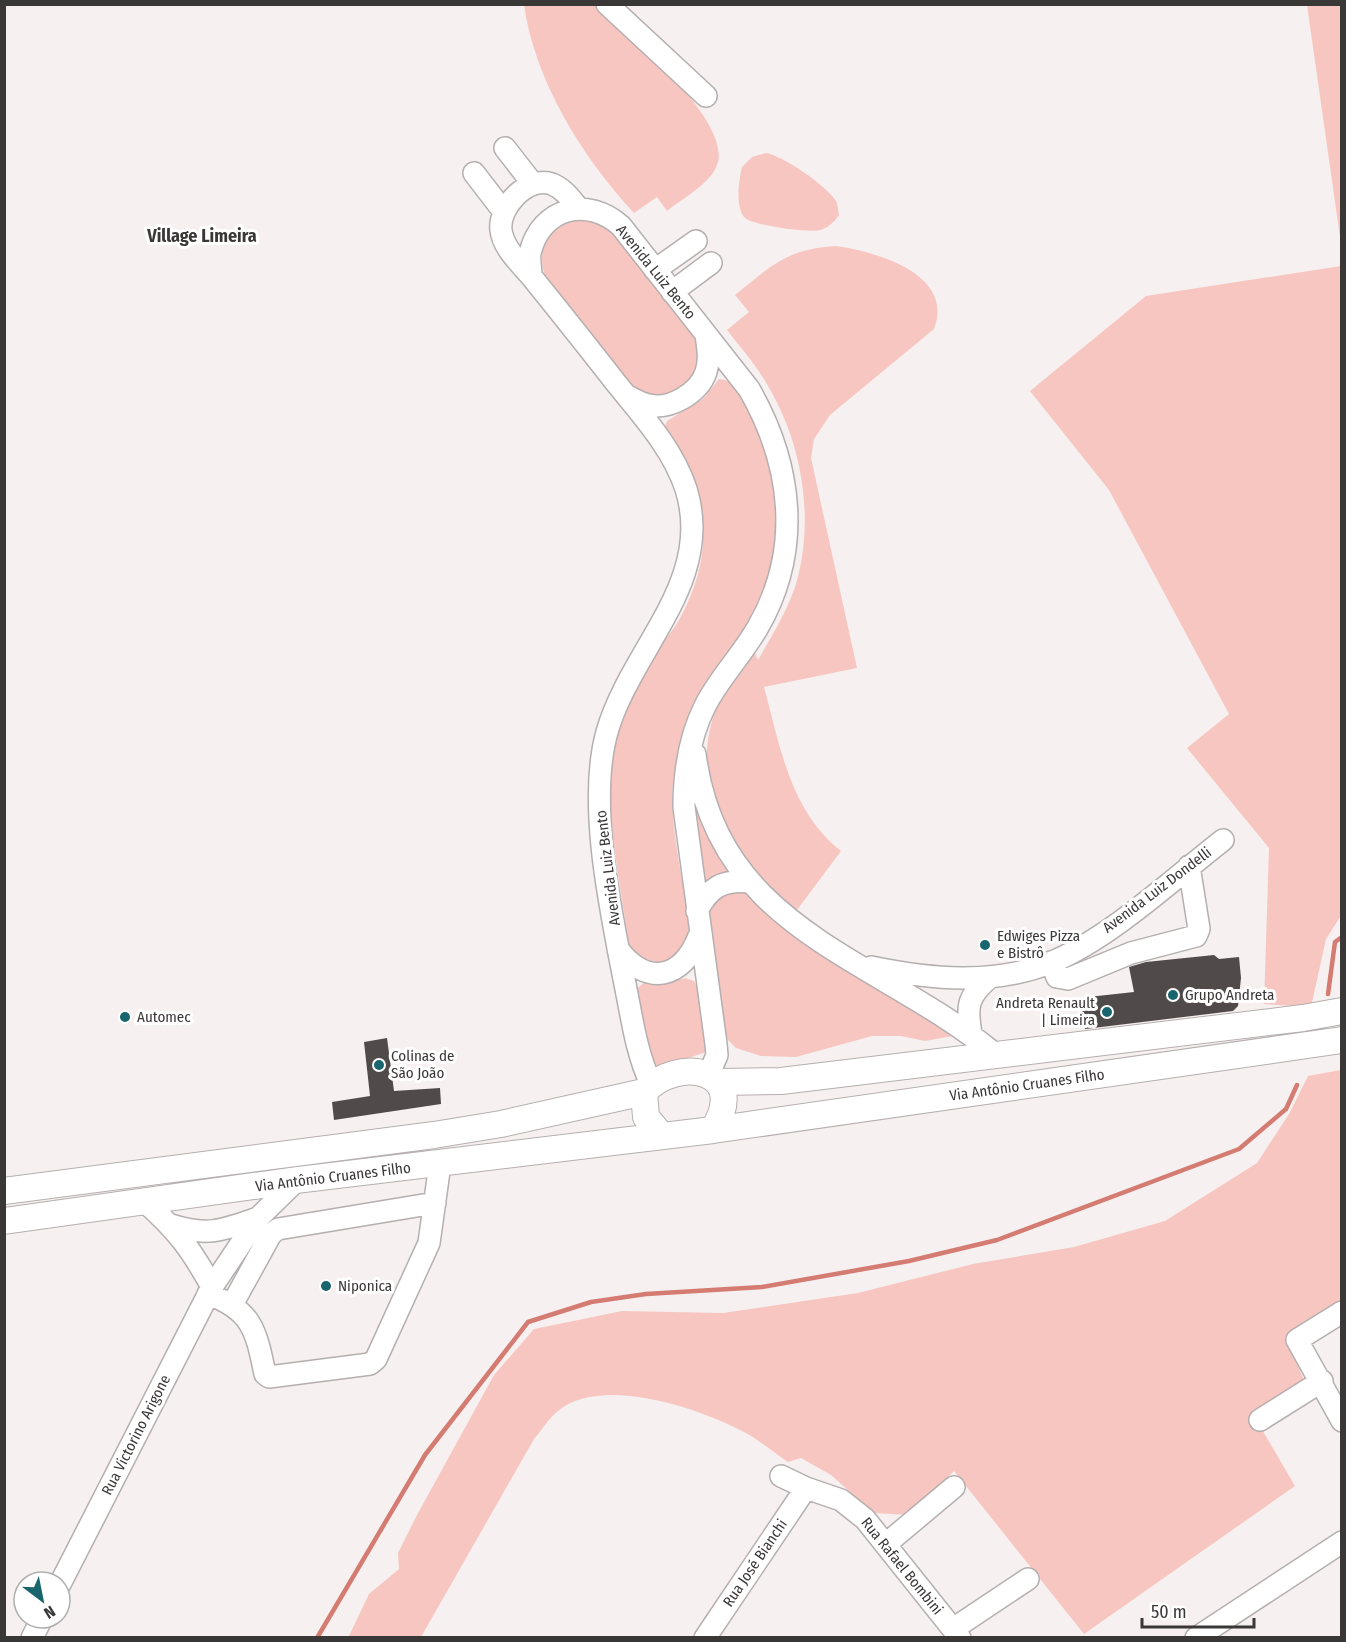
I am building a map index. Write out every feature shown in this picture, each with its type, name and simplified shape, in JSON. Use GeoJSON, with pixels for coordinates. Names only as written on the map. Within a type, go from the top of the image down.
{"type":"FeatureCollection","features":[{"type":"Feature","properties":{"kind":"main road"},"geometry":{"type":"LineString","coordinates":[[715,1078],[724,1098],[722,1115],[713,1130],[662,1136],[646,1117],[648,1088],[671,1075],[690,1072],[715,1078],[781,1081],[1303,1018],[1341,1011]]}},
{"type":"Feature","properties":{"kind":"main road","name":"Via Antônio Cruanes Filho"},"geometry":{"type":"LineString","coordinates":[[713,1130],[1341,1041]]}},
{"type":"Feature","properties":{"kind":"main road","name":"Via Antônio Cruanes Filho"},"geometry":{"type":"LineString","coordinates":[[4,1191],[434,1136],[501,1124],[648,1088]]}},
{"type":"Feature","properties":{"kind":"main road","name":"Via Antônio Cruanes Filho"},"geometry":{"type":"LineString","coordinates":[[4,1221],[297,1180],[662,1136]]}},
{"type":"Feature","properties":{"kind":"street"},"geometry":{"type":"LineString","coordinates":[[607,4],[706,96]]}},
{"type":"Feature","properties":{"kind":"street"},"geometry":{"type":"LineString","coordinates":[[505,148],[533,184]]}},
{"type":"Feature","properties":{"kind":"street"},"geometry":{"type":"LineString","coordinates":[[474,173],[504,212],[516,196],[533,184],[550,183],[564,191],[579,209],[561,213],[546,223],[537,235],[530,255],[531,276]]}},
{"type":"Feature","properties":{"kind":"street","name":"Avenida Luiz Bento"},"geometry":{"type":"LineString","coordinates":[[579,209],[595,209],[609,215],[621,226],[749,389],[765,418],[780,459],[787,498],[787,545],[776,588],[759,626],[706,704],[693,735],[684,772],[684,807],[699,936],[716,1044],[715,1078]]}},
{"type":"Feature","properties":{"kind":"street","name":"Avenida Luiz Bento"},"geometry":{"type":"LineString","coordinates":[[504,212],[501,229],[506,245],[669,452],[686,489],[692,528],[687,567],[673,606],[648,643],[623,688],[607,733],[601,778],[601,828],[618,949],[640,1061],[648,1088]]}},
{"type":"Feature","properties":{"kind":"street"},"geometry":{"type":"LineString","coordinates":[[655,270],[696,241]]}},
{"type":"Feature","properties":{"kind":"street"},"geometry":{"type":"LineString","coordinates":[[672,292],[711,263]]}},
{"type":"Feature","properties":{"kind":"street"},"geometry":{"type":"LineString","coordinates":[[627,396],[649,405],[666,405],[694,390],[705,375],[709,356],[706,335]]}},
{"type":"Feature","properties":{"kind":"street","name":"Avenida Luiz Dondelli"},"geometry":{"type":"LineString","coordinates":[[693,735],[699,783],[708,814],[723,844],[750,882],[784,915],[858,965],[971,1034],[996,1054]]}},
{"type":"Feature","properties":{"kind":"street","name":"Avenida Luiz Dondelli"},"geometry":{"type":"LineString","coordinates":[[858,965],[947,979],[990,977],[1050,962],[1080,947],[1118,921],[1223,840]]}},
{"type":"Feature","properties":{"kind":"street"},"geometry":{"type":"LineString","coordinates":[[1050,962],[1057,977],[1068,979],[1131,953],[1196,936],[1199,929],[1189,866]]}},
{"type":"Feature","properties":{"kind":"street"},"geometry":{"type":"LineString","coordinates":[[697,912],[706,894],[718,884],[734,880],[750,882]]}},
{"type":"Feature","properties":{"kind":"street"},"geometry":{"type":"LineString","coordinates":[[618,949],[628,962],[643,971],[658,974],[674,970],[686,961],[699,936]]}},
{"type":"Feature","properties":{"kind":"street"},"geometry":{"type":"LineString","coordinates":[[971,1034],[969,1004],[975,991],[990,977]]}},
{"type":"Feature","properties":{"kind":"street"},"geometry":{"type":"LineString","coordinates":[[144,1202],[171,1225],[191,1249],[210,1290],[233,1303],[257,1336],[265,1374],[269,1377],[370,1364],[379,1351],[429,1243],[440,1164]]}},
{"type":"Feature","properties":{"kind":"street","name":"Rua Victorino Arigone"},"geometry":{"type":"LineString","coordinates":[[67,1570],[210,1290],[258,1218],[297,1180]]}},
{"type":"Feature","properties":{"kind":"street"},"geometry":{"type":"LineString","coordinates":[[233,1303],[271,1234],[278,1229],[435,1203]]}},
{"type":"Feature","properties":{"kind":"street"},"geometry":{"type":"LineString","coordinates":[[171,1225],[195,1233],[212,1232],[258,1218]]}},
{"type":"Feature","properties":{"kind":"street"},"geometry":{"type":"LineString","coordinates":[[1341,1312],[1297,1340],[1322,1381],[1341,1421]]}},
{"type":"Feature","properties":{"kind":"street"},"geometry":{"type":"LineString","coordinates":[[1260,1420],[1322,1381]]}},
{"type":"Feature","properties":{"kind":"street","name":"Rua Rafael Bombini"},"geometry":{"type":"LineString","coordinates":[[781,1476],[806,1488],[841,1500],[865,1519],[956,1633]]}},
{"type":"Feature","properties":{"kind":"street"},"geometry":{"type":"LineString","coordinates":[[886,1544],[954,1487]]}},
{"type":"Feature","properties":{"kind":"street","name":"Rua José Bianchi"},"geometry":{"type":"LineString","coordinates":[[705,1638],[806,1488]]}},
{"type":"Feature","properties":{"kind":"street"},"geometry":{"type":"LineString","coordinates":[[1196,1638],[1341,1542]]}},
{"type":"Feature","properties":{"kind":"street"},"geometry":{"type":"LineString","coordinates":[[956,1633],[1028,1579]]}},
{"type":"Feature","properties":{"kind":"shaded area"},"geometry":{"type":"Polygon","coordinates":[[[524,5],[599,5],[632,36],[695,103],[710,126],[718,147],[717,165],[708,178],[667,211],[657,197],[634,213],[596,168],[564,116],[539,62],[524,5]]]}},
{"type":"Feature","properties":{"kind":"shaded area"},"geometry":{"type":"Polygon","coordinates":[[[1307,5],[1341,5],[1341,244],[1307,5]]]}},
{"type":"Feature","properties":{"kind":"shaded area"},"geometry":{"type":"Polygon","coordinates":[[[766,153],[793,165],[831,194],[837,203],[839,215],[833,222],[815,231],[769,226],[744,217],[739,206],[742,167],[752,157],[766,153]]]}},
{"type":"Feature","properties":{"kind":"shaded area"},"geometry":{"type":"Polygon","coordinates":[[[585,219],[601,223],[613,232],[696,336],[701,352],[696,373],[683,388],[674,393],[655,397],[645,395],[629,386],[550,288],[542,263],[546,242],[560,227],[585,219]]]}},
{"type":"Feature","properties":{"kind":"shaded area"},"geometry":{"type":"Polygon","coordinates":[[[836,246],[891,260],[908,269],[923,280],[933,294],[938,310],[934,329],[830,415],[814,439],[811,458],[857,668],[764,687],[782,754],[798,797],[824,835],[841,851],[794,914],[775,895],[740,852],[715,802],[708,776],[707,749],[715,711],[753,649],[758,660],[786,610],[798,577],[805,528],[801,479],[789,430],[764,379],[727,330],[749,312],[735,295],[770,267],[792,255],[836,246]]]}},
{"type":"Feature","properties":{"kind":"shaded area"},"geometry":{"type":"Polygon","coordinates":[[[1341,266],[1342,914],[1326,939],[1311,1007],[1264,1004],[1269,848],[1187,748],[1229,714],[1109,490],[1030,391],[1146,296],[1341,266]]]}},
{"type":"Feature","properties":{"kind":"shaded area"},"geometry":{"type":"Polygon","coordinates":[[[719,379],[732,384],[742,395],[764,447],[774,498],[776,524],[774,550],[760,600],[748,624],[703,686],[689,713],[683,732],[672,791],[674,830],[691,931],[682,952],[666,962],[657,962],[638,954],[629,945],[611,815],[613,762],[617,737],[626,708],[648,662],[684,611],[698,574],[703,547],[698,510],[664,429],[667,421],[703,399],[719,379]]]}},
{"type":"Feature","properties":{"kind":"shaded area"},"geometry":{"type":"Polygon","coordinates":[[[692,795],[708,831],[734,870],[718,875],[704,884],[692,795]]]}},
{"type":"Feature","properties":{"kind":"shaded area"},"geometry":{"type":"Polygon","coordinates":[[[740,890],[958,1035],[925,1041],[901,1036],[872,1036],[796,1057],[761,1056],[736,1048],[721,1033],[707,914],[720,898],[740,890]]]}},
{"type":"Feature","properties":{"kind":"shaded area"},"geometry":{"type":"Polygon","coordinates":[[[685,978],[694,981],[698,988],[706,1052],[645,1073],[635,990],[645,982],[668,984],[685,978]]]}},
{"type":"Feature","properties":{"kind":"shaded area"},"geometry":{"type":"Polygon","coordinates":[[[1341,1070],[1341,1304],[1285,1337],[1304,1380],[1254,1416],[1295,1486],[1084,1634],[954,1471],[909,1515],[874,1513],[831,1475],[801,1458],[788,1462],[748,1434],[701,1413],[676,1405],[624,1395],[599,1396],[576,1401],[558,1411],[549,1421],[534,1439],[421,1637],[348,1638],[369,1594],[399,1569],[398,1553],[494,1375],[534,1329],[622,1311],[723,1313],[858,1293],[973,1264],[1074,1247],[1165,1221],[1257,1163],[1289,1114],[1308,1076],[1341,1070]]]}},
{"type":"Feature","properties":{"kind":"building","name":"Grupo Andreta"},"geometry":{"type":"Polygon","coordinates":[[[1214,955],[1219,959],[1239,957],[1241,978],[1238,1006],[1233,1011],[1085,1029],[1079,998],[1134,992],[1129,967],[1146,962],[1214,955]]]}},
{"type":"Feature","properties":{"kind":"building","name":"Colinas de São João"},"geometry":{"type":"Polygon","coordinates":[[[387,1038],[394,1091],[440,1088],[441,1104],[334,1120],[332,1102],[370,1096],[364,1042],[387,1038]]]}},
{"type":"Feature","properties":{"kind":"waterway"},"geometry":{"type":"LineString","coordinates":[[1328,994],[1335,942],[1342,937]]}},
{"type":"Feature","properties":{"kind":"waterway"},"geometry":{"type":"LineString","coordinates":[[317,1638],[425,1455],[528,1322],[591,1302],[646,1294],[762,1287],[909,1261],[997,1240],[1239,1149],[1286,1109],[1297,1085]]}},
{"type":"Feature","properties":{"kind":"place","name":"Edwiges Pizza e Bistrô"},"geometry":{"type":"Point","coordinates":[985,945]}},
{"type":"Feature","properties":{"kind":"place","name":"Grupo Andreta"},"geometry":{"type":"Point","coordinates":[1173,995]}},
{"type":"Feature","properties":{"kind":"place","name":"Andreta Renault | Limeira"},"geometry":{"type":"Point","coordinates":[1107,1012]}},
{"type":"Feature","properties":{"kind":"place","name":"Automec"},"geometry":{"type":"Point","coordinates":[125,1017]}},
{"type":"Feature","properties":{"kind":"place","name":"Colinas de São João"},"geometry":{"type":"Point","coordinates":[379,1065]}},
{"type":"Feature","properties":{"kind":"place","name":"Niponica"},"geometry":{"type":"Point","coordinates":[326,1286]}},
{"type":"Feature","properties":{"kind":"district","name":"Village Limeira"},"geometry":{"type":"Point","coordinates":[202,236]}}]}
